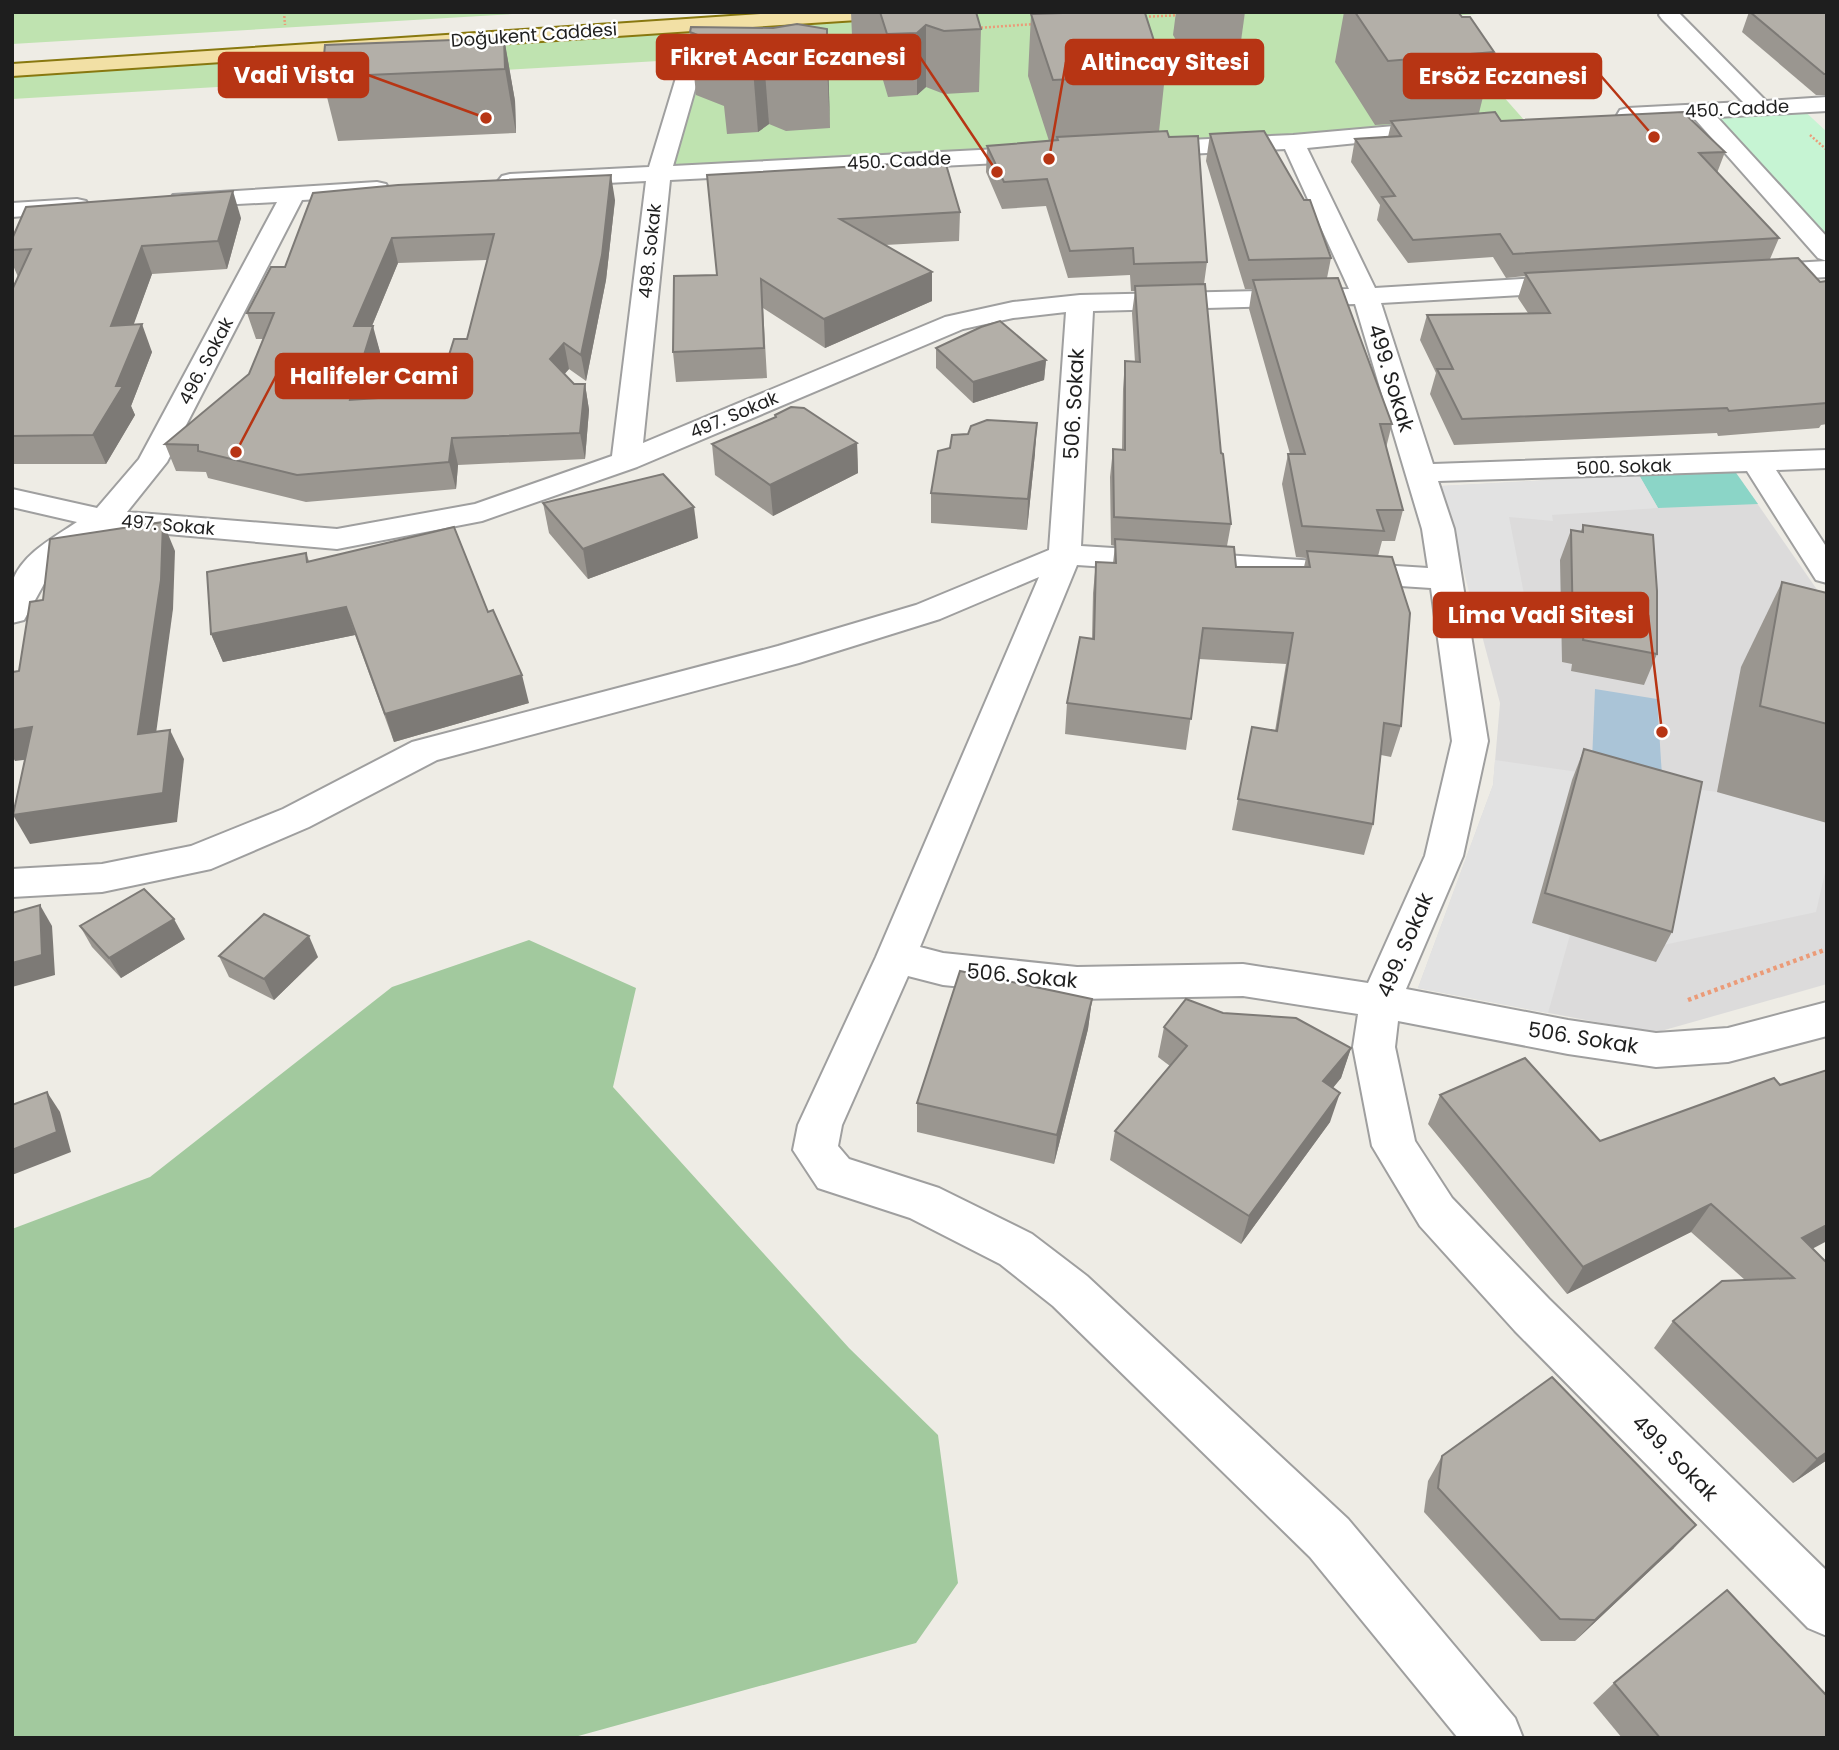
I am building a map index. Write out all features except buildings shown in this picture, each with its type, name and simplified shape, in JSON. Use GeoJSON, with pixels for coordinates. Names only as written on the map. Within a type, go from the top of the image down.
{"type":"FeatureCollection","features":[{"type":"Feature","properties":{"kind":"main road","name":"Doğukent Caddesi"},"geometry":{"type":"LineString","coordinates":[[12,70],[888,12]]}},
{"type":"Feature","properties":{"kind":"street"},"geometry":{"type":"LineString","coordinates":[[1669,15],[1760,107]]}},
{"type":"Feature","properties":{"kind":"street","name":"498. Sokak"},"geometry":{"type":"LineString","coordinates":[[626,461],[659,172],[693,58],[694,46]]}},
{"type":"Feature","properties":{"kind":"street","name":"450. Cadde"},"geometry":{"type":"LineString","coordinates":[[1606,116],[1827,104]]}},
{"type":"Feature","properties":{"kind":"street"},"geometry":{"type":"LineString","coordinates":[[1700,111],[1827,253]]}},
{"type":"Feature","properties":{"kind":"street"},"geometry":{"type":"LineString","coordinates":[[1127,150],[1293,142],[1457,128]]}},
{"type":"Feature","properties":{"kind":"street","name":"499. Sokak"},"geometry":{"type":"LineString","coordinates":[[1293,142],[1366,296],[1438,529],[1470,741],[1444,856],[1380,1001],[1374,1047],[1394,1146],[1436,1212],[1532,1315],[1827,1609]]}},
{"type":"Feature","properties":{"kind":"street","name":"450. Cadde"},"geometry":{"type":"LineString","coordinates":[[483,182],[1059,153]]}},
{"type":"Feature","properties":{"kind":"street"},"geometry":{"type":"LineString","coordinates":[[160,201],[402,187]]}},
{"type":"Feature","properties":{"kind":"street","name":"496. Sokak"},"geometry":{"type":"LineString","coordinates":[[12,613],[37,567],[63,545],[104,519],[152,462],[294,193]]}},
{"type":"Feature","properties":{"kind":"street"},"geometry":{"type":"LineString","coordinates":[[12,210],[106,205]]}},
{"type":"Feature","properties":{"kind":"street"},"geometry":{"type":"LineString","coordinates":[[1729,274],[1827,269]]}},
{"type":"Feature","properties":{"kind":"street","name":"497. Sokak"},"geometry":{"type":"LineString","coordinates":[[12,498],[104,519],[337,538],[482,512],[626,461],[955,323],[1013,310],[1080,303],[1366,296],[1603,282]]}},
{"type":"Feature","properties":{"kind":"street","name":"506. Sokak"},"geometry":{"type":"LineString","coordinates":[[1080,303],[1065,555],[897,957],[943,969],[1077,983],[1243,980],[1380,1001],[1568,1037],[1656,1050],[1728,1045],[1827,1019]]}},
{"type":"Feature","properties":{"kind":"street","name":"500. Sokak"},"geometry":{"type":"LineString","coordinates":[[1421,473],[1827,459]]}},
{"type":"Feature","properties":{"kind":"street"},"geometry":{"type":"LineString","coordinates":[[1756,462],[1827,573]]}},
{"type":"Feature","properties":{"kind":"street"},"geometry":{"type":"LineString","coordinates":[[12,883],[102,878],[198,859],[296,818],[425,751],[786,655],[928,612],[1065,555],[1446,579]]}},
{"type":"Feature","properties":{"kind":"street"},"geometry":{"type":"LineString","coordinates":[[897,957],[820,1125],[815,1150],[834,1174],[923,1202],[1016,1248],[1070,1291],[1329,1538],[1495,1738]]}},
{"type":"Feature","properties":{"kind":"path"},"geometry":{"type":"LineString","coordinates":[[1688,1000],[1827,949]]}},
{"type":"Feature","properties":{"kind":"shaded area"},"geometry":{"type":"Polygon","coordinates":[[[1734,470],[1827,604],[1827,984],[1654,1033],[1418,988],[1493,785],[1500,703],[1442,486],[1734,470]]]}},
{"type":"Feature","properties":{"kind":"shaded area"},"geometry":{"type":"Polygon","coordinates":[[[1734,470],[1758,504],[1658,508],[1639,475],[1734,470]]]}},
{"type":"Feature","properties":{"kind":"shaded area"},"geometry":{"type":"Polygon","coordinates":[[[1639,475],[1658,508],[1552,515],[1553,521],[1509,517],[1531,630],[1478,627],[1442,486],[1639,475]]]}},
{"type":"Feature","properties":{"kind":"shaded area"},"geometry":{"type":"Polygon","coordinates":[[[1595,689],[1657,699],[1662,776],[1592,761],[1595,689]]]}},
{"type":"Feature","properties":{"kind":"shaded area"},"geometry":{"type":"Polygon","coordinates":[[[1495,760],[1717,792],[1827,823],[1827,864],[1816,912],[1659,946],[1533,923],[1570,935],[1548,1013],[1418,988],[1493,785],[1495,760]]]}},
{"type":"Feature","properties":{"kind":"green space"},"geometry":{"type":"Polygon","coordinates":[[[12,12],[547,12],[12,44],[12,12]]]}},
{"type":"Feature","properties":{"kind":"green space"},"geometry":{"type":"Polygon","coordinates":[[[888,12],[1506,12],[1433,17],[1525,121],[659,172],[693,59],[12,99],[12,70],[888,12]]]}},
{"type":"Feature","properties":{"kind":"green space"},"geometry":{"type":"Polygon","coordinates":[[[1798,105],[1827,132],[1827,253],[1700,111],[1798,105]]]}},
{"type":"Feature","properties":{"kind":"green space"},"geometry":{"type":"Polygon","coordinates":[[[529,940],[636,988],[613,1087],[849,1348],[938,1435],[958,1583],[916,1643],[571,1738],[12,1738],[12,1229],[150,1177],[392,987],[529,940]]]}},
{"type":"Feature","properties":{"kind":"place","name":"Vadi Vista"},"geometry":{"type":"Point","coordinates":[486,118]}},
{"type":"Feature","properties":{"kind":"place","name":"Ersöz Eczanesi"},"geometry":{"type":"Point","coordinates":[1654,137]}},
{"type":"Feature","properties":{"kind":"place","name":"Altincay Sitesi"},"geometry":{"type":"Point","coordinates":[1049,159]}},
{"type":"Feature","properties":{"kind":"place","name":"Fikret Acar Eczanesi"},"geometry":{"type":"Point","coordinates":[997,172]}},
{"type":"Feature","properties":{"kind":"place","name":"Halifeler Cami"},"geometry":{"type":"Point","coordinates":[236,452]}},
{"type":"Feature","properties":{"kind":"place","name":"Lima Vadi Sitesi"},"geometry":{"type":"Point","coordinates":[1662,732]}}]}
